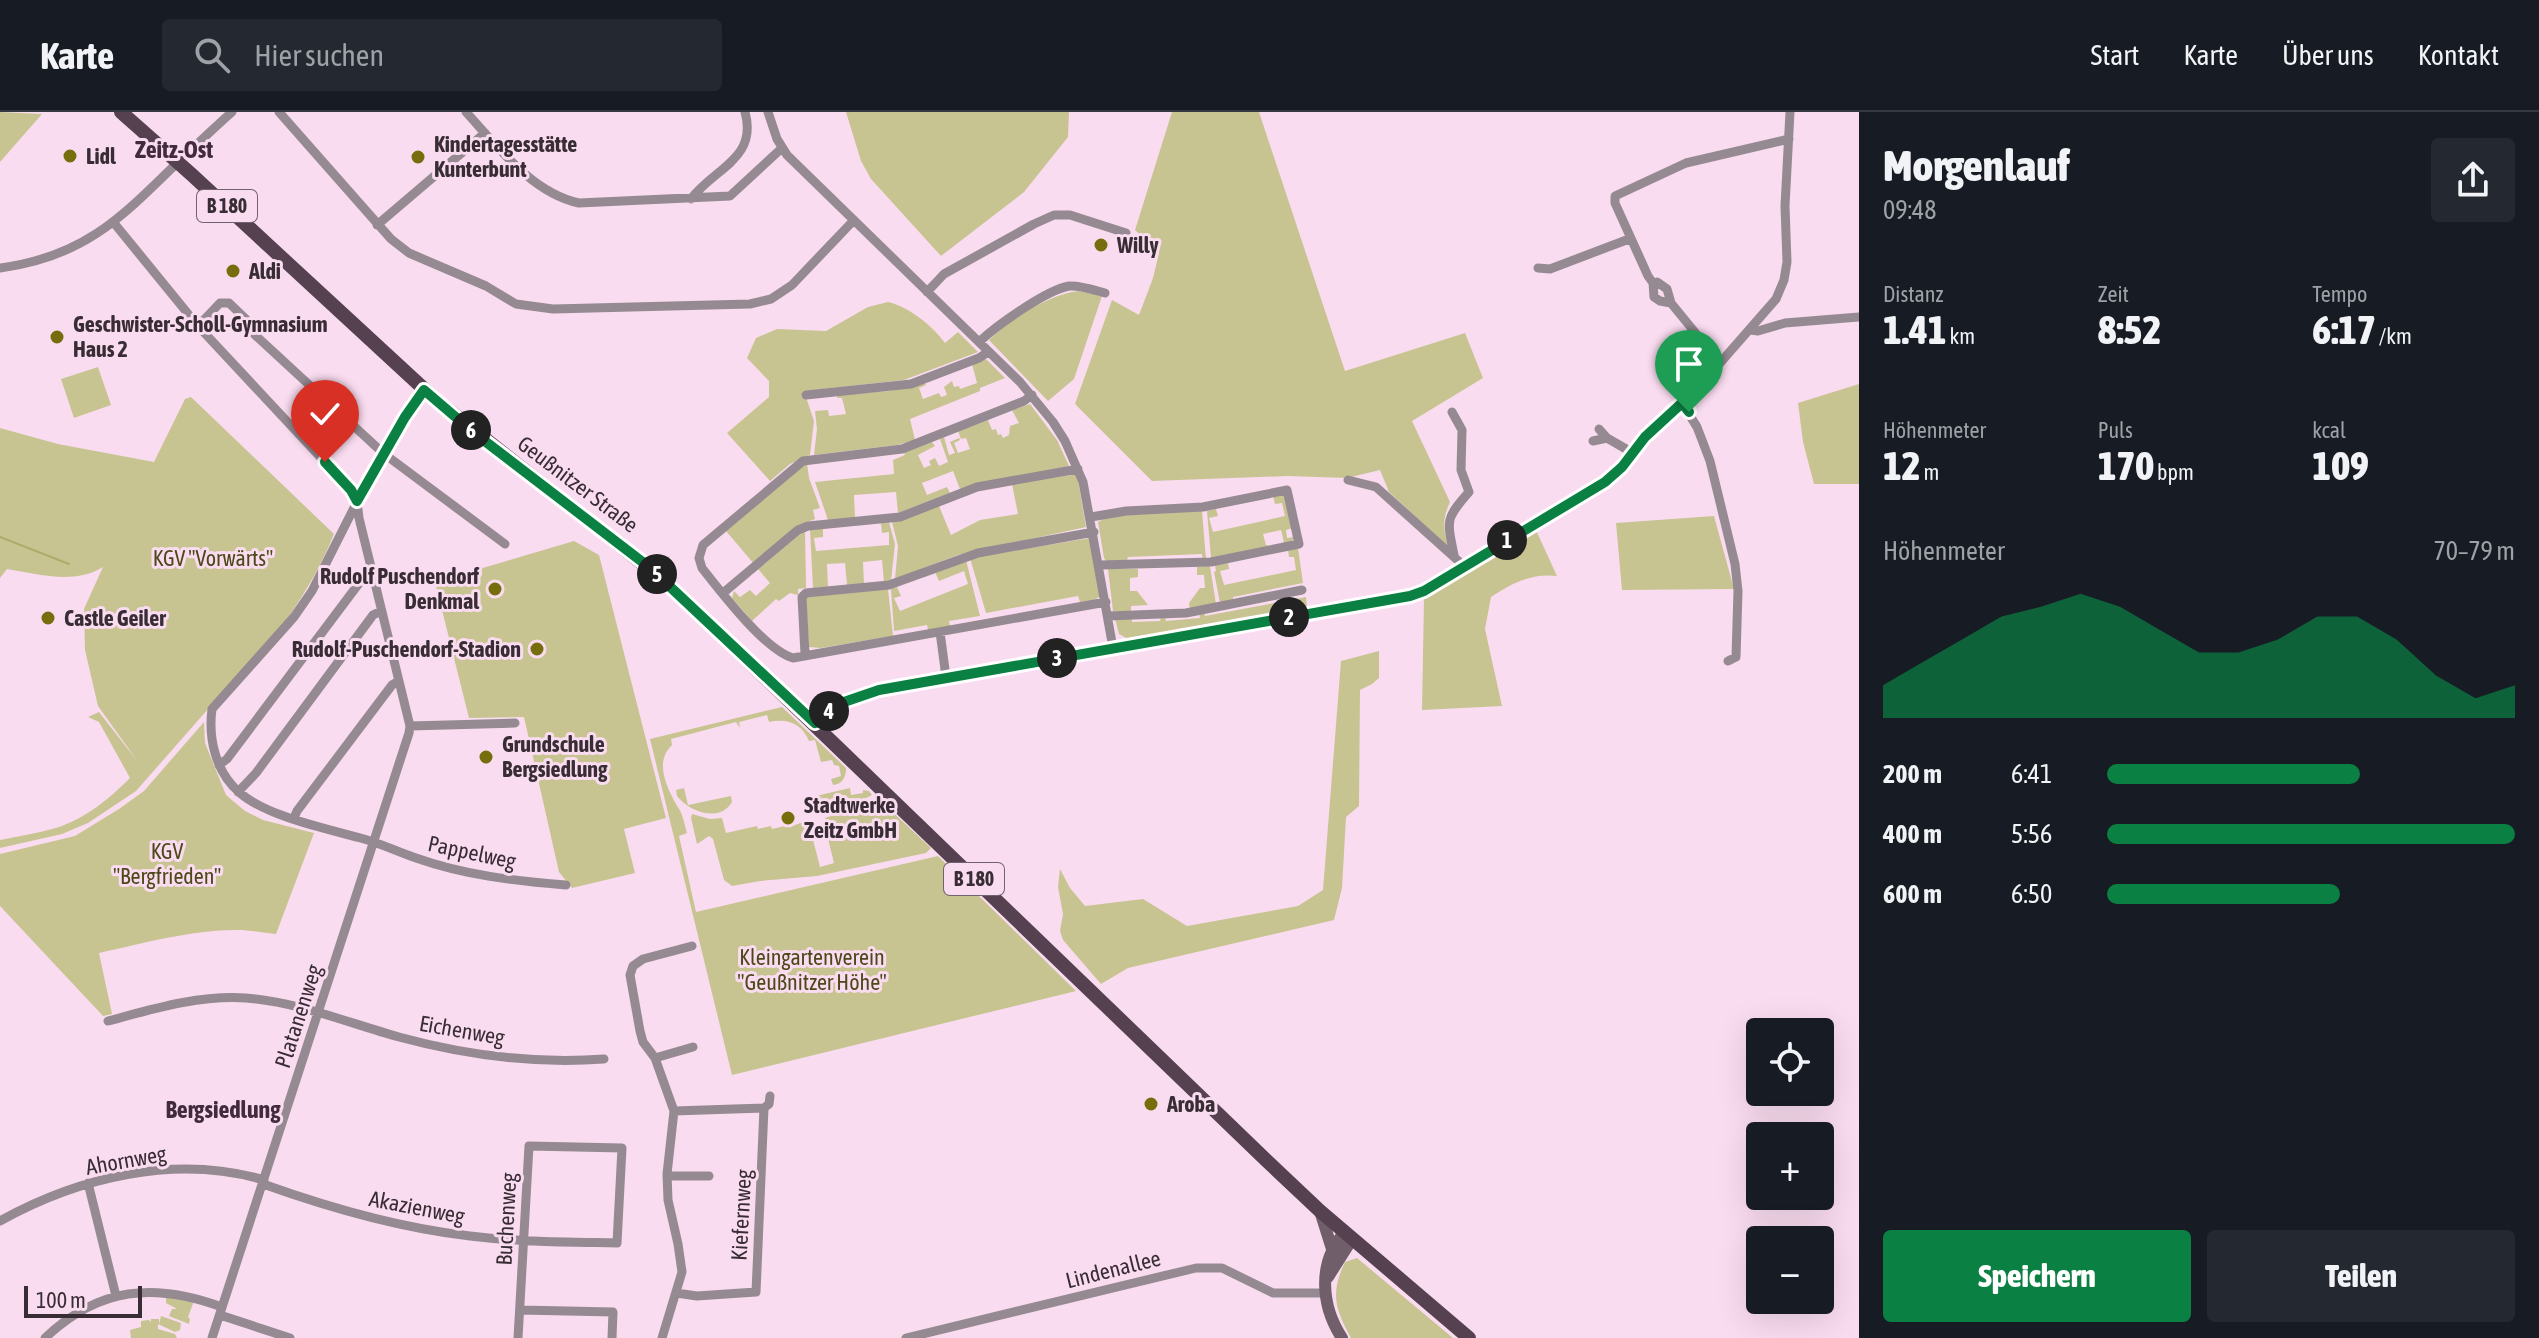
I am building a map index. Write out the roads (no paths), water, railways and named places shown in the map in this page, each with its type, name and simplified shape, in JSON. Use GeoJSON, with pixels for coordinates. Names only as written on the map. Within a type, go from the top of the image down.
{"type":"FeatureCollection","features":[{"type":"Feature","properties":{"kind":"main road","name":"Geußnitzer Straße"},"geometry":{"type":"LineString","coordinates":[[121,112],[424,390],[473,432],[649,567],[1320,1211]]}},
{"type":"Feature","properties":{"kind":"main road","name":"B 180"},"geometry":{"type":"LineString","coordinates":[[1320,1211],[1469,1338]]}},
{"type":"Feature","properties":{"kind":"main road"},"geometry":{"type":"LineString","coordinates":[[1320,1211],[1332,1249],[1327,1265],[1328,1312],[1342,1338]]}},
{"type":"Feature","properties":{"kind":"main road"},"geometry":{"type":"LineString","coordinates":[[1332,1249],[1349,1236]]}},
{"type":"Feature","properties":{"kind":"main road"},"geometry":{"type":"LineString","coordinates":[[1326,1287],[1349,1236]]}},
{"type":"Feature","properties":{"kind":"street"},"geometry":{"type":"LineString","coordinates":[[0,268],[59,253],[88,240],[114,223],[232,112]]}},
{"type":"Feature","properties":{"kind":"street"},"geometry":{"type":"LineString","coordinates":[[279,112],[391,239],[416,256],[486,286],[516,304],[553,309],[750,304],[771,299],[792,285],[854,220]]}},
{"type":"Feature","properties":{"kind":"street"},"geometry":{"type":"LineString","coordinates":[[466,112],[521,170],[558,198],[579,203],[730,196],[782,148]]}},
{"type":"Feature","properties":{"kind":"street"},"geometry":{"type":"LineString","coordinates":[[691,199],[744,148],[748,123],[745,112]]}},
{"type":"Feature","properties":{"kind":"street"},"geometry":{"type":"LineString","coordinates":[[768,112],[782,148],[1032,395],[1059,431],[1078,469],[1091,517],[1113,648]]}},
{"type":"Feature","properties":{"kind":"street"},"geometry":{"type":"LineString","coordinates":[[815,723],[835,706],[857,695],[1410,596],[1605,482],[1750,330],[1771,306],[1784,280],[1790,112]]}},
{"type":"Feature","properties":{"kind":"street"},"geometry":{"type":"LineString","coordinates":[[377,225],[485,133]]}},
{"type":"Feature","properties":{"kind":"street"},"geometry":{"type":"LineString","coordinates":[[1720,363],[1671,303],[1654,297],[1653,283],[1629,239],[1615,196],[1686,163],[1789,139]]}},
{"type":"Feature","properties":{"kind":"street"},"geometry":{"type":"LineString","coordinates":[[927,292],[944,274],[1054,215],[1070,215],[1126,233]]}},
{"type":"Feature","properties":{"kind":"street"},"geometry":{"type":"LineString","coordinates":[[114,223],[198,326],[351,490],[357,501],[372,571],[377,613],[410,726],[515,723]]}},
{"type":"Feature","properties":{"kind":"street"},"geometry":{"type":"LineString","coordinates":[[1538,268],[1550,269],[1629,239]]}},
{"type":"Feature","properties":{"kind":"street"},"geometry":{"type":"LineString","coordinates":[[979,342],[1006,319],[1062,288],[1076,286],[1105,293]]}},
{"type":"Feature","properties":{"kind":"street"},"geometry":{"type":"LineString","coordinates":[[198,326],[220,303],[229,303],[251,324],[254,334],[383,453],[505,544]]}},
{"type":"Feature","properties":{"kind":"street"},"geometry":{"type":"LineString","coordinates":[[1750,330],[1758,331],[1785,323],[1859,317]]}},
{"type":"Feature","properties":{"kind":"street"},"geometry":{"type":"LineString","coordinates":[[806,395],[911,384],[988,352]]}},
{"type":"Feature","properties":{"kind":"street"},"geometry":{"type":"LineString","coordinates":[[374,842],[269,812],[238,792],[219,765],[212,744],[212,709],[312,591],[383,453],[424,390]]}},
{"type":"Feature","properties":{"kind":"street"},"geometry":{"type":"LineString","coordinates":[[1032,395],[1024,401],[902,449],[812,459],[796,465],[708,541],[700,551],[702,568],[776,650],[793,658],[1106,602]]}},
{"type":"Feature","properties":{"kind":"street"},"geometry":{"type":"LineString","coordinates":[[1682,403],[1697,427],[1710,461],[1735,564],[1737,645],[1736,657],[1728,661]]}},
{"type":"Feature","properties":{"kind":"street"},"geometry":{"type":"LineString","coordinates":[[1452,412],[1462,430],[1461,470],[1469,492],[1451,513],[1449,528],[1454,555]]}},
{"type":"Feature","properties":{"kind":"street"},"geometry":{"type":"LineString","coordinates":[[1599,429],[1607,438],[1633,453]]}},
{"type":"Feature","properties":{"kind":"street"},"geometry":{"type":"LineString","coordinates":[[1593,441],[1607,438]]}},
{"type":"Feature","properties":{"kind":"street"},"geometry":{"type":"LineString","coordinates":[[723,593],[798,530],[808,526],[900,517],[977,487],[1078,469]]}},
{"type":"Feature","properties":{"kind":"street"},"geometry":{"type":"LineString","coordinates":[[1348,480],[1376,487],[1464,566]]}},
{"type":"Feature","properties":{"kind":"street"},"geometry":{"type":"LineString","coordinates":[[1091,517],[1126,511],[1203,507],[1287,490],[1299,544],[1211,562],[1100,565]]}},
{"type":"Feature","properties":{"kind":"street"},"geometry":{"type":"LineString","coordinates":[[805,654],[802,597],[806,593],[889,585],[978,553],[1094,532]]}},
{"type":"Feature","properties":{"kind":"street"},"geometry":{"type":"LineString","coordinates":[[219,765],[227,759],[366,574],[372,571]]}},
{"type":"Feature","properties":{"kind":"street"},"geometry":{"type":"LineString","coordinates":[[1108,616],[1186,613],[1302,590]]}},
{"type":"Feature","properties":{"kind":"street"},"geometry":{"type":"LineString","coordinates":[[238,792],[256,773],[377,613]]}},
{"type":"Feature","properties":{"kind":"street"},"geometry":{"type":"LineString","coordinates":[[940,632],[946,677]]}},
{"type":"Feature","properties":{"kind":"street"},"geometry":{"type":"LineString","coordinates":[[294,818],[392,685],[399,681]]}},
{"type":"Feature","properties":{"kind":"street","name":"Platanenweg"},"geometry":{"type":"LineString","coordinates":[[212,1338],[410,726]]}},
{"type":"Feature","properties":{"kind":"street","name":"Pappelweg"},"geometry":{"type":"LineString","coordinates":[[374,842],[465,872],[516,881],[566,885]]}},
{"type":"Feature","properties":{"kind":"street"},"geometry":{"type":"LineString","coordinates":[[662,1338],[682,1272],[668,1200],[667,1176],[674,1111],[655,1058],[643,1042],[630,975],[633,966],[643,959],[692,946]]}},
{"type":"Feature","properties":{"kind":"street","name":"Eichenweg"},"geometry":{"type":"LineString","coordinates":[[108,1021],[182,1002],[247,998],[318,1012],[443,1048],[542,1060],[604,1059]]}},
{"type":"Feature","properties":{"kind":"street"},"geometry":{"type":"LineString","coordinates":[[655,1058],[693,1047]]}},
{"type":"Feature","properties":{"kind":"street","name":"Kiefernweg"},"geometry":{"type":"LineString","coordinates":[[676,1293],[697,1296],[756,1292],[764,1108],[769,1104],[770,1096]]}},
{"type":"Feature","properties":{"kind":"street"},"geometry":{"type":"LineString","coordinates":[[674,1111],[764,1108]]}},
{"type":"Feature","properties":{"kind":"street","name":"Buchenweg"},"geometry":{"type":"LineString","coordinates":[[518,1338],[529,1146],[622,1148],[617,1243]]}},
{"type":"Feature","properties":{"kind":"street","name":"Ahornweg"},"geometry":{"type":"LineString","coordinates":[[0,1221],[44,1198],[88,1183],[154,1171],[189,1167],[219,1169],[263,1182]]}},
{"type":"Feature","properties":{"kind":"street","name":"Kiefernweg"},"geometry":{"type":"LineString","coordinates":[[667,1176],[709,1176]]}},
{"type":"Feature","properties":{"kind":"street","name":"Akazienweg"},"geometry":{"type":"LineString","coordinates":[[263,1182],[374,1219],[470,1236],[617,1243]]}},
{"type":"Feature","properties":{"kind":"street"},"geometry":{"type":"LineString","coordinates":[[88,1183],[116,1296]]}},
{"type":"Feature","properties":{"kind":"street","name":"Lindenallee"},"geometry":{"type":"LineString","coordinates":[[906,1338],[1196,1268],[1222,1268],[1273,1293],[1326,1287]]}},
{"type":"Feature","properties":{"kind":"street"},"geometry":{"type":"LineString","coordinates":[[45,1338],[79,1310],[130,1293],[166,1292],[193,1297],[290,1338]]}},
{"type":"Feature","properties":{"kind":"street"},"geometry":{"type":"LineString","coordinates":[[520,1310],[613,1312],[612,1338]]}},
{"type":"Feature","properties":{"kind":"waterway"},"geometry":{"type":"LineString","coordinates":[[0,537],[69,564]]}},
{"type":"Feature","properties":{"kind":"place","name":"Lidl"},"geometry":{"type":"Point","coordinates":[70,156]}},
{"type":"Feature","properties":{"kind":"place","name":"Kindertagesstätte Kunterbunt"},"geometry":{"type":"Point","coordinates":[418,157]}},
{"type":"Feature","properties":{"kind":"place","name":"Willy"},"geometry":{"type":"Point","coordinates":[1101,245]}},
{"type":"Feature","properties":{"kind":"place","name":"Aldi"},"geometry":{"type":"Point","coordinates":[233,271]}},
{"type":"Feature","properties":{"kind":"place","name":"Geschwister-Scholl-Gymnasium Haus 2"},"geometry":{"type":"Point","coordinates":[57,337]}},
{"type":"Feature","properties":{"kind":"place","name":"Rudolf Puschendorf Denkmal"},"geometry":{"type":"Point","coordinates":[495,589]}},
{"type":"Feature","properties":{"kind":"place","name":"Castle Geiler"},"geometry":{"type":"Point","coordinates":[48,618]}},
{"type":"Feature","properties":{"kind":"place","name":"Rudolf-Puschendorf-Stadion"},"geometry":{"type":"Point","coordinates":[537,649]}},
{"type":"Feature","properties":{"kind":"place","name":"Grundschule Bergsiedlung"},"geometry":{"type":"Point","coordinates":[486,757]}},
{"type":"Feature","properties":{"kind":"place","name":"Stadtwerke Zeitz GmbH"},"geometry":{"type":"Point","coordinates":[788,818]}},
{"type":"Feature","properties":{"kind":"place","name":"Aroba"},"geometry":{"type":"Point","coordinates":[1151,1104]}},
{"type":"Feature","properties":{"kind":"district","name":"Zeitz-Ost"},"geometry":{"type":"Point","coordinates":[174,150]}},
{"type":"Feature","properties":{"kind":"district","name":"Bergsiedlung"},"geometry":{"type":"Point","coordinates":[223,1110]}},
{"type":"Feature","properties":{"kind":"park label","name":"KGV \"Vorwärts\""},"geometry":{"type":"Point","coordinates":[213,558]}},
{"type":"Feature","properties":{"kind":"park label","name":"KGV \"Bergfrieden\""},"geometry":{"type":"Point","coordinates":[167,864]}},
{"type":"Feature","properties":{"kind":"park label","name":"Kleingartenverein \"Geußnitzer Höhe\""},"geometry":{"type":"Point","coordinates":[812,970]}}]}
